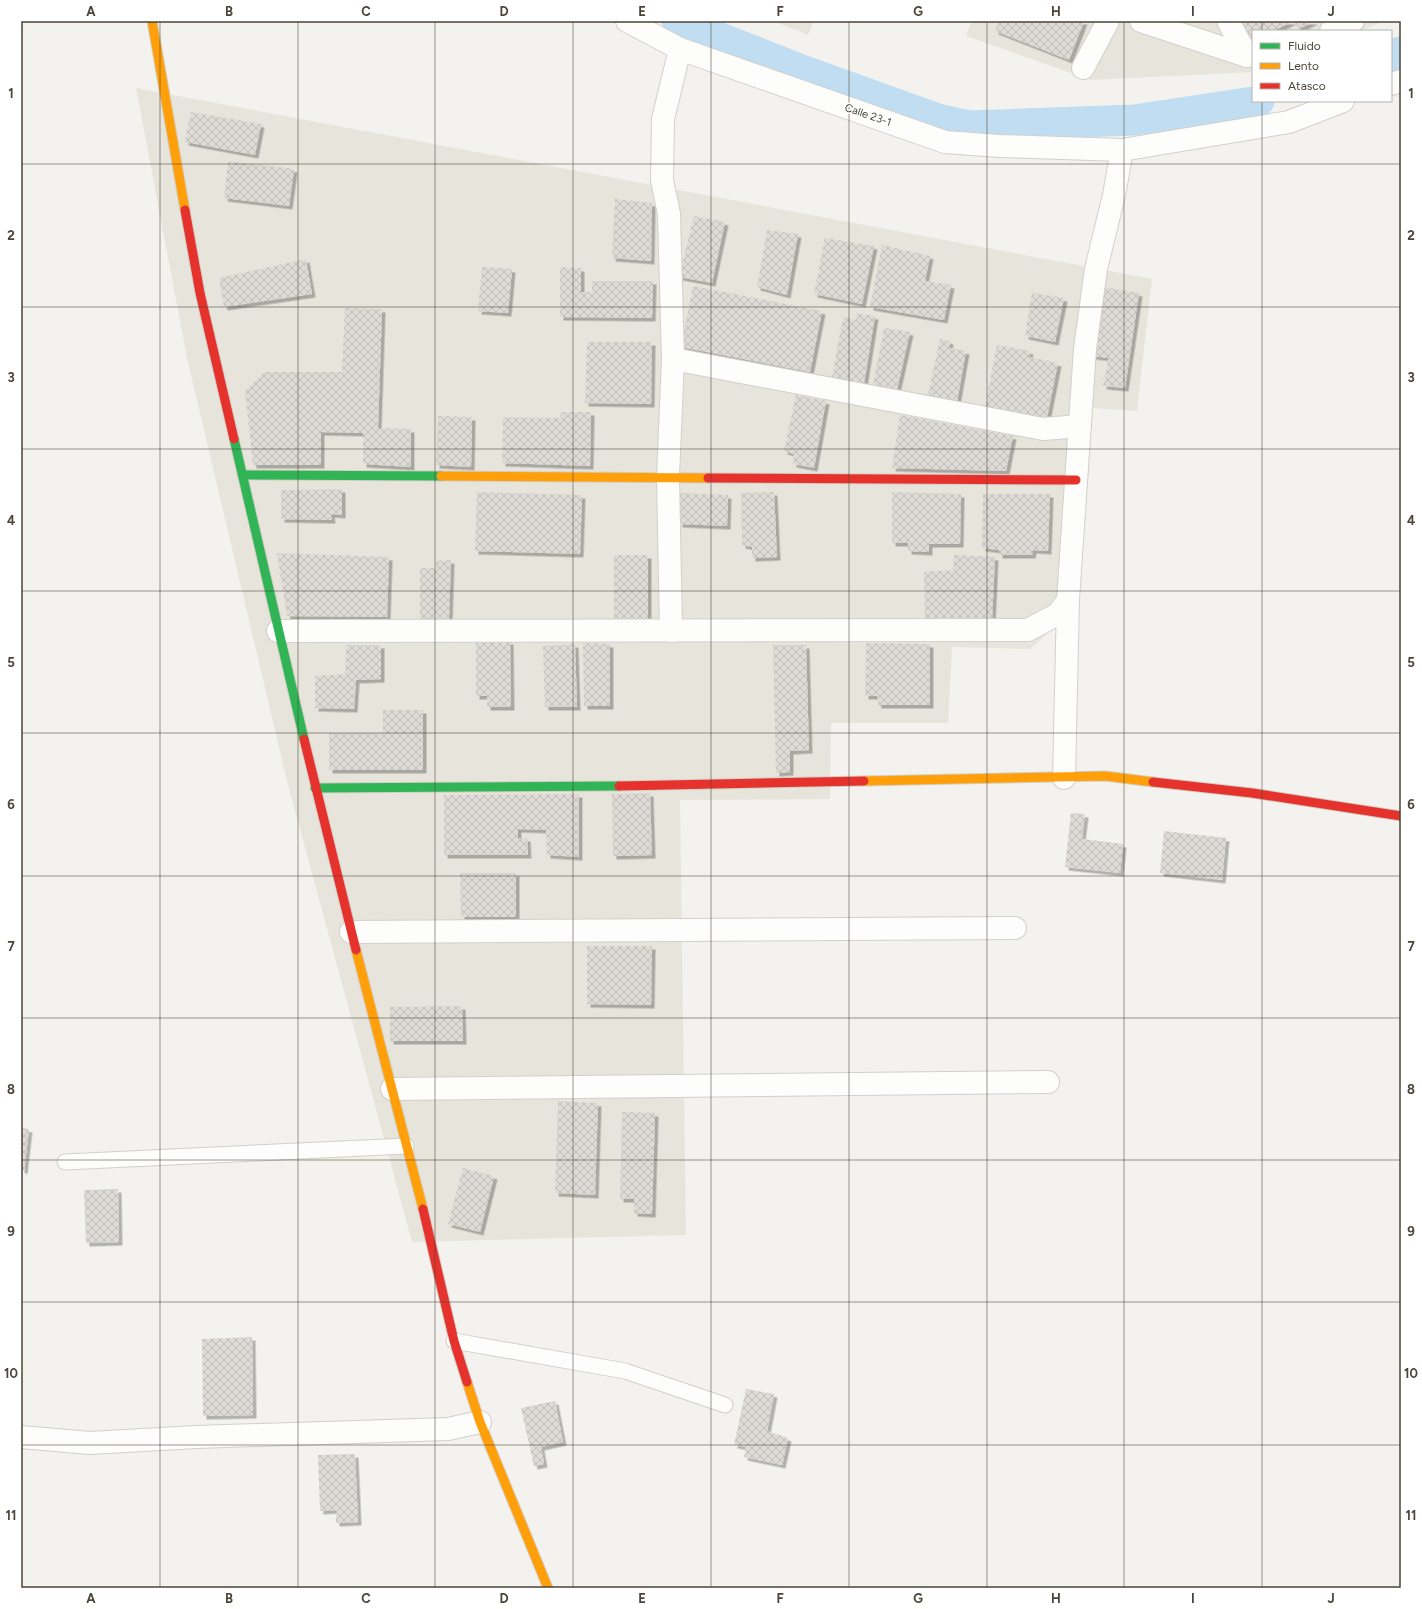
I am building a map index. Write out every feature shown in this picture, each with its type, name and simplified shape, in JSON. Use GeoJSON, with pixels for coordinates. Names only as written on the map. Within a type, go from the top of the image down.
{"type":"FeatureCollection","features":[{"type":"Feature","properties":{"kind":"street"},"geometry":{"type":"LineString","coordinates":[[152,21],[200,293],[315,788],[431,1242],[454,1341],[480,1422],[548,1588]]}},
{"type":"Feature","properties":{"kind":"street","name":"Calle 23-1"},"geometry":{"type":"LineString","coordinates":[[626,21],[680,49],[945,142],[999,146],[1122,150],[1289,122],[1340,102]]}},
{"type":"Feature","properties":{"kind":"street"},"geometry":{"type":"LineString","coordinates":[[1083,68],[1108,21]]}},
{"type":"Feature","properties":{"kind":"street"},"geometry":{"type":"LineString","coordinates":[[1142,21],[1250,55]]}},
{"type":"Feature","properties":{"kind":"street"},"geometry":{"type":"LineString","coordinates":[[1228,21],[1250,55]]}},
{"type":"Feature","properties":{"kind":"street"},"geometry":{"type":"LineString","coordinates":[[1333,30],[1353,21]]}},
{"type":"Feature","properties":{"kind":"street"},"geometry":{"type":"LineString","coordinates":[[671,631],[668,476],[673,358],[669,214],[662,180],[663,119],[680,49]]}},
{"type":"Feature","properties":{"kind":"street"},"geometry":{"type":"LineString","coordinates":[[1064,778],[1068,600],[1085,349],[1096,269],[1114,195],[1122,150]]}},
{"type":"Feature","properties":{"kind":"street"},"geometry":{"type":"LineString","coordinates":[[673,358],[1043,429],[1080,426]]}},
{"type":"Feature","properties":{"kind":"street"},"geometry":{"type":"LineString","coordinates":[[243,475],[668,476],[1076,480]]}},
{"type":"Feature","properties":{"kind":"street"},"geometry":{"type":"LineString","coordinates":[[278,631],[1028,630],[1058,614],[1068,600]]}},
{"type":"Feature","properties":{"kind":"street"},"geometry":{"type":"LineString","coordinates":[[315,788],[658,786],[1105,776],[1252,792],[1401,816]]}},
{"type":"Feature","properties":{"kind":"street"},"geometry":{"type":"LineString","coordinates":[[351,932],[1015,928]]}},
{"type":"Feature","properties":{"kind":"street"},"geometry":{"type":"LineString","coordinates":[[392,1089],[1048,1082]]}},
{"type":"Feature","properties":{"kind":"street"},"geometry":{"type":"LineString","coordinates":[[21,1437],[90,1443],[196,1437],[448,1429],[480,1422]]}},
{"type":"Feature","properties":{"kind":"lane"},"geometry":{"type":"LineString","coordinates":[[65,1162],[406,1146]]}},
{"type":"Feature","properties":{"kind":"lane"},"geometry":{"type":"LineString","coordinates":[[454,1341],[625,1370],[726,1405]]}},
{"type":"Feature","properties":{"kind":"shaded area"},"geometry":{"type":"Polygon","coordinates":[[[773,21],[814,21],[808,35],[773,21]]]}},
{"type":"Feature","properties":{"kind":"shaded area"},"geometry":{"type":"Polygon","coordinates":[[[972,21],[1384,21],[1362,30],[1252,30],[1252,72],[1091,80],[966,36],[972,21]]]}},
{"type":"Feature","properties":{"kind":"shaded area"},"geometry":{"type":"Polygon","coordinates":[[[136,88],[1152,279],[1137,411],[1093,408],[1079,606],[1030,649],[952,647],[948,723],[831,723],[830,799],[680,800],[686,1235],[412,1242],[287,781],[187,358],[136,88]]]}},
{"type":"Feature","properties":{"kind":"building"},"geometry":{"type":"Polygon","coordinates":[[[999,21],[1084,21],[1069,60],[995,31],[999,21]]]}},
{"type":"Feature","properties":{"kind":"building"},"geometry":{"type":"Polygon","coordinates":[[[1241,21],[1293,21],[1275,30],[1252,30],[1252,41],[1241,21]]]}},
{"type":"Feature","properties":{"kind":"building"},"geometry":{"type":"Polygon","coordinates":[[[1294,21],[1314,21],[1299,29],[1294,21]]]}},
{"type":"Feature","properties":{"kind":"building"},"geometry":{"type":"Polygon","coordinates":[[[191,112],[261,124],[255,155],[185,142],[191,112]]]}},
{"type":"Feature","properties":{"kind":"building"},"geometry":{"type":"Polygon","coordinates":[[[228,161],[294,169],[289,206],[224,198],[228,161]]]}},
{"type":"Feature","properties":{"kind":"building"},"geometry":{"type":"Polygon","coordinates":[[[615,199],[652,203],[651,261],[612,258],[615,199]]]}},
{"type":"Feature","properties":{"kind":"building"},"geometry":{"type":"Polygon","coordinates":[[[694,216],[725,222],[712,283],[679,277],[694,216]]]}},
{"type":"Feature","properties":{"kind":"building"},"geometry":{"type":"Polygon","coordinates":[[[767,230],[798,234],[787,295],[757,287],[767,230]]]}},
{"type":"Feature","properties":{"kind":"building"},"geometry":{"type":"Polygon","coordinates":[[[825,238],[874,246],[862,304],[814,294],[825,238]]]}},
{"type":"Feature","properties":{"kind":"building"},"geometry":{"type":"Polygon","coordinates":[[[882,245],[930,256],[925,281],[951,285],[944,320],[870,307],[882,245]]]}},
{"type":"Feature","properties":{"kind":"building"},"geometry":{"type":"Polygon","coordinates":[[[306,259],[312,294],[224,307],[219,278],[306,259]]]}},
{"type":"Feature","properties":{"kind":"building"},"geometry":{"type":"Polygon","coordinates":[[[482,267],[512,269],[508,313],[478,311],[482,267]]]}},
{"type":"Feature","properties":{"kind":"building"},"geometry":{"type":"Polygon","coordinates":[[[560,267],[581,268],[581,292],[592,292],[592,281],[653,281],[652,318],[560,317],[560,267]]]}},
{"type":"Feature","properties":{"kind":"building"},"geometry":{"type":"Polygon","coordinates":[[[693,286],[822,311],[810,372],[681,347],[693,286]]]}},
{"type":"Feature","properties":{"kind":"building"},"geometry":{"type":"Polygon","coordinates":[[[1103,287],[1139,293],[1125,388],[1103,386],[1109,358],[1092,356],[1103,287]]]}},
{"type":"Feature","properties":{"kind":"building"},"geometry":{"type":"Polygon","coordinates":[[[1032,293],[1064,298],[1055,342],[1025,336],[1032,293]]]}},
{"type":"Feature","properties":{"kind":"building"},"geometry":{"type":"Polygon","coordinates":[[[345,308],[382,309],[378,428],[411,429],[411,467],[363,464],[363,433],[321,432],[321,465],[253,465],[245,391],[264,372],[342,372],[345,308]]]}},
{"type":"Feature","properties":{"kind":"building"},"geometry":{"type":"Polygon","coordinates":[[[857,313],[875,316],[864,384],[832,377],[843,317],[856,320],[857,313]]]}},
{"type":"Feature","properties":{"kind":"building"},"geometry":{"type":"Polygon","coordinates":[[[884,328],[910,332],[897,390],[873,385],[884,328]]]}},
{"type":"Feature","properties":{"kind":"building"},"geometry":{"type":"Polygon","coordinates":[[[940,339],[950,341],[949,348],[966,351],[957,402],[928,395],[940,339]]]}},
{"type":"Feature","properties":{"kind":"building"},"geometry":{"type":"Polygon","coordinates":[[[587,342],[652,342],[651,404],[585,403],[587,342]]]}},
{"type":"Feature","properties":{"kind":"building"},"geometry":{"type":"Polygon","coordinates":[[[997,345],[1030,351],[1029,357],[1058,363],[1047,418],[985,407],[997,345]]]}},
{"type":"Feature","properties":{"kind":"building"},"geometry":{"type":"Polygon","coordinates":[[[796,395],[826,401],[814,468],[793,464],[794,454],[784,451],[796,395]]]}},
{"type":"Feature","properties":{"kind":"building"},"geometry":{"type":"Polygon","coordinates":[[[560,412],[591,412],[590,466],[502,463],[503,417],[561,418],[560,412]]]}},
{"type":"Feature","properties":{"kind":"building"},"geometry":{"type":"Polygon","coordinates":[[[900,415],[1013,436],[1006,471],[892,468],[900,415]]]}},
{"type":"Feature","properties":{"kind":"building"},"geometry":{"type":"Polygon","coordinates":[[[438,416],[472,417],[471,467],[436,465],[438,416]]]}},
{"type":"Feature","properties":{"kind":"building"},"geometry":{"type":"Polygon","coordinates":[[[342,489],[342,515],[331,514],[332,520],[281,519],[281,490],[342,489]]]}},
{"type":"Feature","properties":{"kind":"building"},"geometry":{"type":"Polygon","coordinates":[[[477,492],[582,495],[580,554],[475,551],[477,492]]]}},
{"type":"Feature","properties":{"kind":"building"},"geometry":{"type":"Polygon","coordinates":[[[774,492],[777,557],[752,558],[752,547],[742,545],[741,493],[774,492]]]}},
{"type":"Feature","properties":{"kind":"building"},"geometry":{"type":"Polygon","coordinates":[[[892,492],[961,494],[960,544],[929,544],[929,552],[908,551],[908,543],[892,543],[892,492]]]}},
{"type":"Feature","properties":{"kind":"building"},"geometry":{"type":"Polygon","coordinates":[[[680,493],[728,495],[727,526],[679,524],[680,493]]]}},
{"type":"Feature","properties":{"kind":"building"},"geometry":{"type":"Polygon","coordinates":[[[983,494],[1050,494],[1048,551],[1033,550],[1032,555],[999,555],[999,550],[982,548],[983,494]]]}},
{"type":"Feature","properties":{"kind":"building"},"geometry":{"type":"Polygon","coordinates":[[[277,553],[389,557],[387,617],[287,616],[277,553]]]}},
{"type":"Feature","properties":{"kind":"building"},"geometry":{"type":"Polygon","coordinates":[[[614,555],[648,555],[648,619],[614,619],[614,555]]]}},
{"type":"Feature","properties":{"kind":"building"},"geometry":{"type":"Polygon","coordinates":[[[954,555],[995,557],[992,621],[925,621],[924,572],[953,570],[954,555]]]}},
{"type":"Feature","properties":{"kind":"building"},"geometry":{"type":"Polygon","coordinates":[[[451,560],[449,619],[420,619],[420,568],[436,568],[436,561],[451,560]]]}},
{"type":"Feature","properties":{"kind":"building"},"geometry":{"type":"Polygon","coordinates":[[[476,641],[510,641],[511,707],[487,707],[487,696],[476,696],[476,641]]]}},
{"type":"Feature","properties":{"kind":"building"},"geometry":{"type":"Polygon","coordinates":[[[583,643],[610,644],[610,706],[584,706],[583,643]]]}},
{"type":"Feature","properties":{"kind":"building"},"geometry":{"type":"Polygon","coordinates":[[[866,643],[930,644],[930,705],[878,705],[877,696],[865,696],[866,643]]]}},
{"type":"Feature","properties":{"kind":"building"},"geometry":{"type":"Polygon","coordinates":[[[575,644],[577,707],[545,707],[543,646],[575,644]]]}},
{"type":"Feature","properties":{"kind":"building"},"geometry":{"type":"Polygon","coordinates":[[[346,645],[381,645],[381,679],[356,680],[354,709],[315,708],[315,676],[345,674],[346,645]]]}},
{"type":"Feature","properties":{"kind":"building"},"geometry":{"type":"Polygon","coordinates":[[[773,645],[806,645],[809,750],[790,751],[790,772],[776,773],[773,645]]]}},
{"type":"Feature","properties":{"kind":"building"},"geometry":{"type":"Polygon","coordinates":[[[383,710],[423,710],[423,770],[329,770],[329,733],[383,733],[383,710]]]}},
{"type":"Feature","properties":{"kind":"building"},"geometry":{"type":"Polygon","coordinates":[[[650,793],[652,855],[613,856],[612,794],[650,793]]]}},
{"type":"Feature","properties":{"kind":"building"},"geometry":{"type":"Polygon","coordinates":[[[579,794],[579,857],[547,855],[546,830],[518,829],[518,838],[527,838],[528,855],[444,855],[444,795],[579,794]]]}},
{"type":"Feature","properties":{"kind":"building"},"geometry":{"type":"Polygon","coordinates":[[[1071,813],[1085,814],[1082,839],[1123,844],[1120,873],[1065,867],[1071,813]]]}},
{"type":"Feature","properties":{"kind":"building"},"geometry":{"type":"Polygon","coordinates":[[[1164,831],[1226,838],[1222,880],[1160,873],[1164,831]]]}},
{"type":"Feature","properties":{"kind":"building"},"geometry":{"type":"Polygon","coordinates":[[[460,873],[516,873],[516,917],[461,917],[460,873]]]}},
{"type":"Feature","properties":{"kind":"building"},"geometry":{"type":"Polygon","coordinates":[[[587,946],[652,946],[651,1005],[587,1004],[587,946]]]}},
{"type":"Feature","properties":{"kind":"building"},"geometry":{"type":"Polygon","coordinates":[[[462,1006],[463,1041],[390,1041],[390,1007],[462,1006]]]}},
{"type":"Feature","properties":{"kind":"building"},"geometry":{"type":"Polygon","coordinates":[[[558,1101],[598,1103],[595,1195],[555,1193],[558,1101]]]}},
{"type":"Feature","properties":{"kind":"building"},"geometry":{"type":"Polygon","coordinates":[[[622,1112],[655,1113],[652,1214],[634,1213],[634,1199],[620,1199],[622,1112]]]}},
{"type":"Feature","properties":{"kind":"building"},"geometry":{"type":"Polygon","coordinates":[[[21,1128],[29,1129],[24,1171],[21,1169],[21,1128]]]}},
{"type":"Feature","properties":{"kind":"building"},"geometry":{"type":"Polygon","coordinates":[[[463,1168],[494,1176],[480,1232],[448,1224],[463,1168]]]}},
{"type":"Feature","properties":{"kind":"building"},"geometry":{"type":"Polygon","coordinates":[[[118,1189],[119,1242],[86,1243],[84,1190],[118,1189]]]}},
{"type":"Feature","properties":{"kind":"building"},"geometry":{"type":"Polygon","coordinates":[[[252,1337],[253,1415],[203,1416],[202,1339],[252,1337]]]}},
{"type":"Feature","properties":{"kind":"building"},"geometry":{"type":"Polygon","coordinates":[[[746,1389],[774,1394],[767,1431],[788,1438],[782,1465],[744,1457],[746,1447],[734,1445],[746,1389]]]}},
{"type":"Feature","properties":{"kind":"building"},"geometry":{"type":"Polygon","coordinates":[[[555,1401],[563,1442],[541,1447],[544,1464],[534,1466],[521,1408],[555,1401]]]}},
{"type":"Feature","properties":{"kind":"building"},"geometry":{"type":"Polygon","coordinates":[[[355,1454],[358,1522],[336,1523],[336,1510],[320,1511],[318,1455],[355,1454]]]}},
{"type":"Feature","properties":{"kind":"waterway"},"geometry":{"type":"LineString","coordinates":[[677,21],[799,69],[941,120],[969,126],[1134,120],[1252,102]]}},
{"type":"Feature","properties":{"kind":"waterway"},"geometry":{"type":"LineString","coordinates":[[1392,56],[1401,52]]}},
{"type":"Feature","properties":{"kind":"traffic: fast"},"geometry":{"type":"LineString","coordinates":[[234,439],[304,739]]}},
{"type":"Feature","properties":{"kind":"traffic: fast"},"geometry":{"type":"LineString","coordinates":[[243,475],[441,476]]}},
{"type":"Feature","properties":{"kind":"traffic: fast"},"geometry":{"type":"LineString","coordinates":[[315,788],[619,786]]}},
{"type":"Feature","properties":{"kind":"traffic: slow"},"geometry":{"type":"LineString","coordinates":[[152,21],[185,210]]}},
{"type":"Feature","properties":{"kind":"traffic: slow"},"geometry":{"type":"LineString","coordinates":[[441,476],[708,478]]}},
{"type":"Feature","properties":{"kind":"traffic: slow"},"geometry":{"type":"LineString","coordinates":[[864,781],[1105,776],[1153,782]]}},
{"type":"Feature","properties":{"kind":"traffic: slow"},"geometry":{"type":"LineString","coordinates":[[356,950],[423,1209]]}},
{"type":"Feature","properties":{"kind":"traffic: slow"},"geometry":{"type":"LineString","coordinates":[[467,1382],[480,1422],[548,1588]]}},
{"type":"Feature","properties":{"kind":"traffic: jam"},"geometry":{"type":"LineString","coordinates":[[185,210],[200,293],[234,439]]}},
{"type":"Feature","properties":{"kind":"traffic: jam"},"geometry":{"type":"LineString","coordinates":[[708,478],[1076,480]]}},
{"type":"Feature","properties":{"kind":"traffic: jam"},"geometry":{"type":"LineString","coordinates":[[304,739],[356,950]]}},
{"type":"Feature","properties":{"kind":"traffic: jam"},"geometry":{"type":"LineString","coordinates":[[619,786],[864,781]]}},
{"type":"Feature","properties":{"kind":"traffic: jam"},"geometry":{"type":"LineString","coordinates":[[1153,782],[1252,793],[1401,816]]}},
{"type":"Feature","properties":{"kind":"traffic: jam"},"geometry":{"type":"LineString","coordinates":[[423,1209],[454,1341],[467,1382]]}}]}
